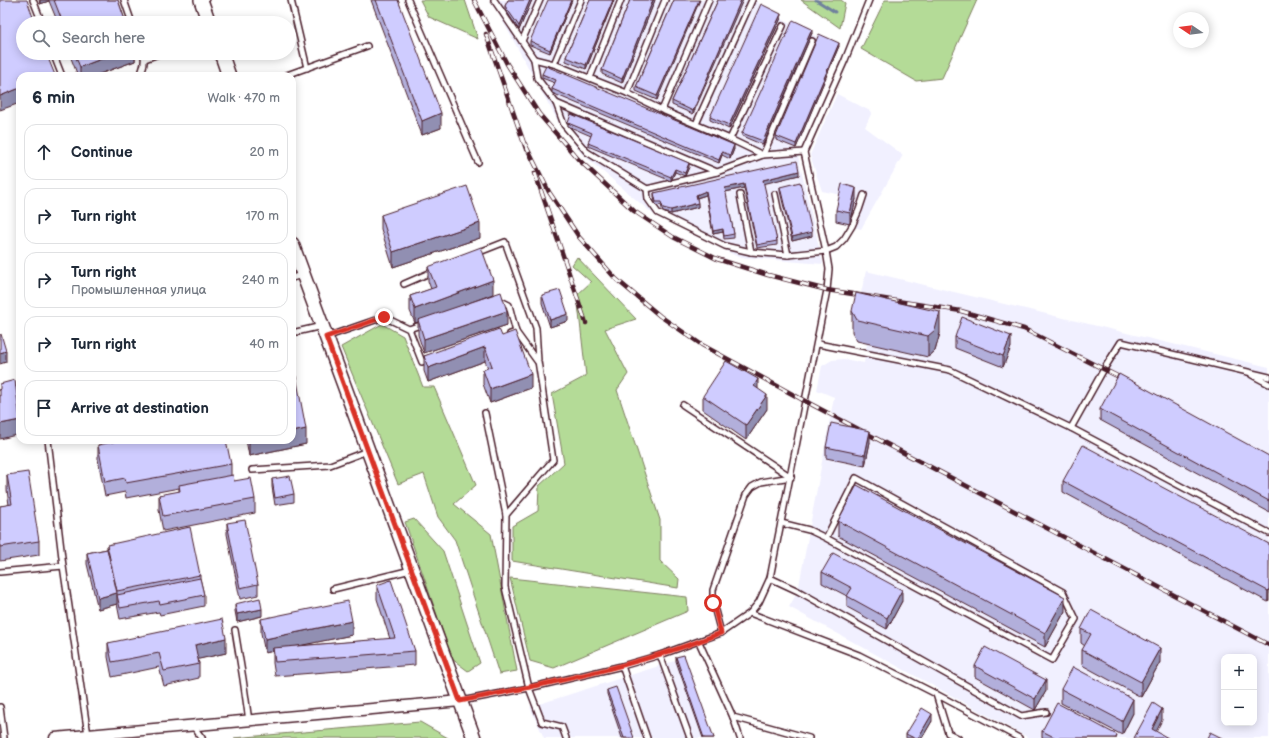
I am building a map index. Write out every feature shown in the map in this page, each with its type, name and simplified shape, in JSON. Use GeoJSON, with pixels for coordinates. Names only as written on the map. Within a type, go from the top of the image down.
{"type":"FeatureCollection","features":[{"type":"Feature","properties":{"kind":"street"},"geometry":{"type":"LineString","coordinates":[[201,0],[207,16]]}},
{"type":"Feature","properties":{"kind":"street"},"geometry":{"type":"LineString","coordinates":[[223,60],[228,72]]}},
{"type":"Feature","properties":{"kind":"street"},"geometry":{"type":"LineString","coordinates":[[296,265],[298,276],[324,332],[474,738]]}},
{"type":"Feature","properties":{"kind":"street"},"geometry":{"type":"LineString","coordinates":[[56,738],[460,701]]}},
{"type":"Feature","properties":{"kind":"lane"},"geometry":{"type":"LineString","coordinates":[[33,0],[39,16]]}},
{"type":"Feature","properties":{"kind":"lane"},"geometry":{"type":"LineString","coordinates":[[124,0],[130,16]]}},
{"type":"Feature","properties":{"kind":"lane"},"geometry":{"type":"LineString","coordinates":[[291,0],[295,16]]}},
{"type":"Feature","properties":{"kind":"lane"},"geometry":{"type":"LineString","coordinates":[[408,0],[478,162]]}},
{"type":"Feature","properties":{"kind":"lane"},"geometry":{"type":"LineString","coordinates":[[495,0],[534,59],[537,78],[556,103],[564,125],[587,152],[648,188],[717,172],[763,155],[804,152]]}},
{"type":"Feature","properties":{"kind":"lane"},"geometry":{"type":"LineString","coordinates":[[522,41],[540,0]]}},
{"type":"Feature","properties":{"kind":"lane"},"geometry":{"type":"LineString","coordinates":[[554,64],[581,0]]}},
{"type":"Feature","properties":{"kind":"lane"},"geometry":{"type":"LineString","coordinates":[[590,78],[621,0]]}},
{"type":"Feature","properties":{"kind":"lane"},"geometry":{"type":"LineString","coordinates":[[627,93],[665,0]]}},
{"type":"Feature","properties":{"kind":"lane"},"geometry":{"type":"LineString","coordinates":[[662,110],[709,0]]}},
{"type":"Feature","properties":{"kind":"lane"},"geometry":{"type":"LineString","coordinates":[[696,124],[752,0]]}},
{"type":"Feature","properties":{"kind":"lane"},"geometry":{"type":"LineString","coordinates":[[460,701],[529,688],[622,666],[660,655],[721,633],[750,613],[759,602],[770,578],[828,290],[829,269],[826,251],[804,152],[845,60],[869,0]]}},
{"type":"Feature","properties":{"kind":"lane"},"geometry":{"type":"LineString","coordinates":[[296,23],[306,68]]}},
{"type":"Feature","properties":{"kind":"lane"},"geometry":{"type":"LineString","coordinates":[[730,139],[783,26]]}},
{"type":"Feature","properties":{"kind":"lane"},"geometry":{"type":"LineString","coordinates":[[763,155],[812,41]]}},
{"type":"Feature","properties":{"kind":"lane"},"geometry":{"type":"LineString","coordinates":[[295,72],[367,46]]}},
{"type":"Feature","properties":{"kind":"lane"},"geometry":{"type":"LineString","coordinates":[[534,59],[554,64],[627,93],[763,155]]}},
{"type":"Feature","properties":{"kind":"lane"},"geometry":{"type":"LineString","coordinates":[[56,60],[60,72]]}},
{"type":"Feature","properties":{"kind":"lane"},"geometry":{"type":"LineString","coordinates":[[142,72],[145,60]]}},
{"type":"Feature","properties":{"kind":"lane"},"geometry":{"type":"LineString","coordinates":[[556,103],[717,172]]}},
{"type":"Feature","properties":{"kind":"lane"},"geometry":{"type":"LineString","coordinates":[[648,188],[648,199],[658,213],[725,246],[751,252],[788,255],[826,251],[836,247],[844,239],[859,210],[864,195]]}},
{"type":"Feature","properties":{"kind":"lane"},"geometry":{"type":"LineString","coordinates":[[774,194],[788,255]]}},
{"type":"Feature","properties":{"kind":"lane"},"geometry":{"type":"LineString","coordinates":[[740,195],[751,252]]}},
{"type":"Feature","properties":{"kind":"lane"},"geometry":{"type":"LineString","coordinates":[[468,257],[504,242],[536,328],[538,361],[553,460],[506,515]]}},
{"type":"Feature","properties":{"kind":"lane"},"geometry":{"type":"LineString","coordinates":[[404,284],[440,269]]}},
{"type":"Feature","properties":{"kind":"lane"},"geometry":{"type":"LineString","coordinates":[[490,302],[497,299],[509,305],[516,332],[538,361]]}},
{"type":"Feature","properties":{"kind":"lane"},"geometry":{"type":"LineString","coordinates":[[296,333],[324,332],[384,317],[409,329],[422,362],[436,357]]}},
{"type":"Feature","properties":{"kind":"lane"},"geometry":{"type":"LineString","coordinates":[[409,329],[431,322]]}},
{"type":"Feature","properties":{"kind":"lane"},"geometry":{"type":"LineString","coordinates":[[501,337],[516,332]]}},
{"type":"Feature","properties":{"kind":"lane"},"geometry":{"type":"LineString","coordinates":[[1071,428],[1104,368],[1121,342],[1269,377]]}},
{"type":"Feature","properties":{"kind":"lane"},"geometry":{"type":"LineString","coordinates":[[818,344],[950,370],[1071,428],[1269,533]]}},
{"type":"Feature","properties":{"kind":"lane"},"geometry":{"type":"LineString","coordinates":[[1246,371],[1269,384]]}},
{"type":"Feature","properties":{"kind":"lane"},"geometry":{"type":"LineString","coordinates":[[0,393],[16,390]]}},
{"type":"Feature","properties":{"kind":"lane"},"geometry":{"type":"LineString","coordinates":[[683,405],[791,477]]}},
{"type":"Feature","properties":{"kind":"lane"},"geometry":{"type":"LineString","coordinates":[[485,414],[506,515],[505,587],[529,688],[542,722],[562,727],[566,738]]}},
{"type":"Feature","properties":{"kind":"lane"},"geometry":{"type":"LineString","coordinates":[[48,444],[63,566],[88,735]]}},
{"type":"Feature","properties":{"kind":"lane"},"geometry":{"type":"LineString","coordinates":[[252,470],[330,465],[368,450]]}},
{"type":"Feature","properties":{"kind":"lane"},"geometry":{"type":"LineString","coordinates":[[721,633],[713,603],[713,590],[746,495],[752,487],[761,482],[791,477]]}},
{"type":"Feature","properties":{"kind":"lane"},"geometry":{"type":"LineString","coordinates":[[781,523],[809,530],[826,538],[1052,660],[1076,619],[1063,592],[856,478],[826,538]]}},
{"type":"Feature","properties":{"kind":"lane"},"geometry":{"type":"LineString","coordinates":[[0,572],[63,566]]}},
{"type":"Feature","properties":{"kind":"lane"},"geometry":{"type":"LineString","coordinates":[[334,589],[412,570]]}},
{"type":"Feature","properties":{"kind":"lane"},"geometry":{"type":"LineString","coordinates":[[770,578],[798,591],[1021,716],[1046,712]]}},
{"type":"Feature","properties":{"kind":"lane"},"geometry":{"type":"LineString","coordinates":[[750,613],[859,655],[1019,738]]}},
{"type":"Feature","properties":{"kind":"lane"},"geometry":{"type":"LineString","coordinates":[[235,630],[244,679],[249,721]]}},
{"type":"Feature","properties":{"kind":"lane"},"geometry":{"type":"LineString","coordinates":[[699,642],[733,718],[740,738]]}},
{"type":"Feature","properties":{"kind":"lane"},"geometry":{"type":"LineString","coordinates":[[660,655],[690,738]]}},
{"type":"Feature","properties":{"kind":"lane"},"geometry":{"type":"LineString","coordinates":[[622,666],[647,738]]}},
{"type":"Feature","properties":{"kind":"lane"},"geometry":{"type":"LineString","coordinates":[[936,694],[948,732],[958,738]]}},
{"type":"Feature","properties":{"kind":"lane"},"geometry":{"type":"LineString","coordinates":[[0,707],[4,738]]}},
{"type":"Feature","properties":{"kind":"lane"},"geometry":{"type":"LineString","coordinates":[[733,718],[809,738]]}},
{"type":"Feature","properties":{"kind":"lane"},"geometry":{"type":"LineString","coordinates":[[193,726],[202,738]]}},
{"type":"Feature","properties":{"kind":"shaded area"},"geometry":{"type":"Polygon","coordinates":[[[491,0],[757,0],[761,8],[819,38],[839,46],[796,148],[823,264],[738,257],[653,214],[582,154],[560,125],[491,0]]]}},
{"type":"Feature","properties":{"kind":"shaded area"},"geometry":{"type":"Polygon","coordinates":[[[837,94],[872,112],[865,127],[903,155],[861,229],[836,221],[842,195],[822,191],[810,155],[837,94]]]}},
{"type":"Feature","properties":{"kind":"shaded area"},"geometry":{"type":"Polygon","coordinates":[[[866,271],[1269,367],[1269,738],[1029,738],[789,607],[798,591],[834,397],[817,390],[822,366],[832,360],[844,359],[864,363],[867,343],[857,341],[852,332],[866,271]]]}},
{"type":"Feature","properties":{"kind":"shaded area"},"geometry":{"type":"Polygon","coordinates":[[[684,658],[713,738],[544,738],[530,707],[684,658]]]}},
{"type":"Feature","properties":{"kind":"green space"},"geometry":{"type":"Polygon","coordinates":[[[420,0],[465,0],[478,39],[429,17],[420,0]]]}},
{"type":"Feature","properties":{"kind":"green space"},"geometry":{"type":"Polygon","coordinates":[[[801,0],[841,0],[845,3],[840,28],[801,0]]]}},
{"type":"Feature","properties":{"kind":"green space"},"geometry":{"type":"Polygon","coordinates":[[[885,0],[977,0],[942,78],[916,81],[861,49],[885,0]]]}},
{"type":"Feature","properties":{"kind":"green space"},"geometry":{"type":"Polygon","coordinates":[[[577,257],[636,319],[605,329],[628,374],[617,390],[660,520],[660,561],[679,579],[678,588],[512,561],[512,526],[538,511],[539,486],[564,463],[552,394],[586,376],[577,295],[591,282],[572,265],[577,257]]]}},
{"type":"Feature","properties":{"kind":"green space"},"geometry":{"type":"Polygon","coordinates":[[[382,324],[403,336],[423,387],[434,387],[476,485],[454,504],[491,534],[517,671],[499,674],[455,540],[438,517],[424,474],[398,484],[341,347],[382,324]]]}},
{"type":"Feature","properties":{"kind":"green space"},"geometry":{"type":"Polygon","coordinates":[[[414,519],[443,551],[480,663],[468,671],[452,659],[405,522],[414,519]]]}},
{"type":"Feature","properties":{"kind":"green space"},"geometry":{"type":"Polygon","coordinates":[[[510,578],[687,597],[688,611],[554,668],[530,661],[510,578]]]}},
{"type":"Feature","properties":{"kind":"green space"},"geometry":{"type":"Polygon","coordinates":[[[420,722],[448,738],[234,738],[420,722]]]}},
{"type":"Feature","properties":{"kind":"building"},"geometry":{"type":"Polygon","coordinates":[[[0,0],[27,0],[33,16],[16,16],[16,60],[49,60],[54,72],[16,72],[16,90],[0,96],[0,0]]]}},
{"type":"Feature","properties":{"kind":"building"},"geometry":{"type":"Polygon","coordinates":[[[54,0],[118,0],[124,16],[60,16],[54,0]]]}},
{"type":"Feature","properties":{"kind":"building"},"geometry":{"type":"Polygon","coordinates":[[[376,0],[398,0],[441,113],[422,121],[376,0]]]}},
{"type":"Feature","properties":{"kind":"building"},"geometry":{"type":"Polygon","coordinates":[[[508,0],[530,0],[519,26],[505,6],[508,0]]]}},
{"type":"Feature","properties":{"kind":"building"},"geometry":{"type":"Polygon","coordinates":[[[548,0],[571,0],[550,50],[530,41],[548,0]]]}},
{"type":"Feature","properties":{"kind":"building"},"geometry":{"type":"Polygon","coordinates":[[[590,0],[613,0],[586,65],[566,57],[590,0]]]}},
{"type":"Feature","properties":{"kind":"building"},"geometry":{"type":"Polygon","coordinates":[[[630,0],[653,0],[622,79],[602,70],[630,0]]]}},
{"type":"Feature","properties":{"kind":"building"},"geometry":{"type":"Polygon","coordinates":[[[674,0],[699,0],[657,96],[636,87],[674,0]]]}},
{"type":"Feature","properties":{"kind":"building"},"geometry":{"type":"Polygon","coordinates":[[[718,0],[741,0],[693,111],[672,101],[718,0]]]}},
{"type":"Feature","properties":{"kind":"building"},"geometry":{"type":"Polygon","coordinates":[[[761,4],[781,14],[729,125],[710,117],[761,4]]]}},
{"type":"Feature","properties":{"kind":"building"},"geometry":{"type":"Polygon","coordinates":[[[793,20],[812,29],[763,141],[742,133],[793,20]]]}},
{"type":"Feature","properties":{"kind":"building"},"geometry":{"type":"Polygon","coordinates":[[[819,34],[839,43],[796,144],[776,136],[819,34]]]}},
{"type":"Feature","properties":{"kind":"building"},"geometry":{"type":"Polygon","coordinates":[[[77,60],[98,60],[80,67],[77,60]]]}},
{"type":"Feature","properties":{"kind":"building"},"geometry":{"type":"Polygon","coordinates":[[[546,66],[734,145],[730,155],[722,152],[719,160],[552,89],[556,80],[542,74],[546,66]]]}},
{"type":"Feature","properties":{"kind":"building"},"geometry":{"type":"Polygon","coordinates":[[[571,114],[689,163],[685,173],[675,169],[671,177],[588,143],[592,133],[568,123],[571,114]]]}},
{"type":"Feature","properties":{"kind":"building"},"geometry":{"type":"Polygon","coordinates":[[[797,161],[799,171],[763,180],[777,241],[757,245],[744,184],[725,188],[734,234],[724,236],[723,229],[713,231],[706,191],[696,195],[698,203],[671,210],[663,208],[661,202],[656,202],[654,193],[797,161]]]}},
{"type":"Feature","properties":{"kind":"building"},"geometry":{"type":"Polygon","coordinates":[[[800,182],[812,232],[792,237],[780,187],[800,182]]]}},
{"type":"Feature","properties":{"kind":"building"},"geometry":{"type":"Polygon","coordinates":[[[842,184],[856,188],[850,213],[836,210],[842,184]]]}},
{"type":"Feature","properties":{"kind":"building"},"geometry":{"type":"Polygon","coordinates":[[[467,186],[480,223],[393,252],[381,215],[467,186]]]}},
{"type":"Feature","properties":{"kind":"building"},"geometry":{"type":"Polygon","coordinates":[[[481,247],[493,280],[415,309],[410,296],[436,287],[428,267],[481,247]]]}},
{"type":"Feature","properties":{"kind":"building"},"geometry":{"type":"Polygon","coordinates":[[[560,290],[568,314],[550,320],[542,295],[560,290]]]}},
{"type":"Feature","properties":{"kind":"building"},"geometry":{"type":"Polygon","coordinates":[[[501,292],[507,311],[424,339],[418,320],[501,292]]]}},
{"type":"Feature","properties":{"kind":"building"},"geometry":{"type":"Polygon","coordinates":[[[856,293],[940,312],[935,330],[928,336],[857,320],[852,311],[856,293]]]}},
{"type":"Feature","properties":{"kind":"building"},"geometry":{"type":"Polygon","coordinates":[[[962,317],[1011,336],[1003,356],[955,337],[962,317]]]}},
{"type":"Feature","properties":{"kind":"building"},"geometry":{"type":"Polygon","coordinates":[[[499,329],[502,336],[515,331],[531,374],[490,389],[483,370],[492,366],[485,347],[428,368],[424,356],[499,329]]]}},
{"type":"Feature","properties":{"kind":"building"},"geometry":{"type":"Polygon","coordinates":[[[1,334],[6,351],[0,353],[0,335],[1,334]]]}},
{"type":"Feature","properties":{"kind":"building"},"geometry":{"type":"Polygon","coordinates":[[[726,361],[758,379],[754,386],[767,395],[746,425],[703,396],[726,361]]]}},
{"type":"Feature","properties":{"kind":"building"},"geometry":{"type":"Polygon","coordinates":[[[1119,374],[1269,456],[1269,501],[1100,409],[1119,374]]]}},
{"type":"Feature","properties":{"kind":"building"},"geometry":{"type":"Polygon","coordinates":[[[296,376],[306,429],[296,431],[296,376]]]}},
{"type":"Feature","properties":{"kind":"building"},"geometry":{"type":"Polygon","coordinates":[[[15,380],[16,421],[0,424],[0,384],[15,380]]]}},
{"type":"Feature","properties":{"kind":"building"},"geometry":{"type":"Polygon","coordinates":[[[831,423],[870,431],[865,455],[826,447],[831,423]]]}},
{"type":"Feature","properties":{"kind":"building"},"geometry":{"type":"Polygon","coordinates":[[[227,444],[231,464],[126,483],[125,478],[105,482],[98,445],[227,444]]]}},
{"type":"Feature","properties":{"kind":"building"},"geometry":{"type":"Polygon","coordinates":[[[1083,445],[1269,544],[1268,591],[1063,481],[1083,445]]]}},
{"type":"Feature","properties":{"kind":"building"},"geometry":{"type":"Polygon","coordinates":[[[28,472],[39,541],[0,547],[0,506],[12,504],[7,475],[28,472]]]}},
{"type":"Feature","properties":{"kind":"building"},"geometry":{"type":"Polygon","coordinates":[[[233,475],[234,481],[251,478],[255,499],[163,516],[159,495],[180,491],[179,485],[233,475]]]}},
{"type":"Feature","properties":{"kind":"building"},"geometry":{"type":"Polygon","coordinates":[[[290,476],[294,494],[275,498],[272,479],[290,476]]]}},
{"type":"Feature","properties":{"kind":"building"},"geometry":{"type":"Polygon","coordinates":[[[857,485],[1065,597],[1045,633],[838,521],[857,485]]]}},
{"type":"Feature","properties":{"kind":"building"},"geometry":{"type":"Polygon","coordinates":[[[245,520],[258,584],[240,588],[227,523],[245,520]]]}},
{"type":"Feature","properties":{"kind":"building"},"geometry":{"type":"Polygon","coordinates":[[[190,527],[200,575],[117,591],[107,545],[190,527]]]}},
{"type":"Feature","properties":{"kind":"building"},"geometry":{"type":"Polygon","coordinates":[[[107,549],[117,593],[98,598],[87,553],[107,549]]]}},
{"type":"Feature","properties":{"kind":"building"},"geometry":{"type":"Polygon","coordinates":[[[833,553],[902,590],[887,618],[847,596],[852,588],[822,572],[833,553]]]}},
{"type":"Feature","properties":{"kind":"building"},"geometry":{"type":"Polygon","coordinates":[[[200,578],[204,595],[160,604],[159,601],[120,608],[117,595],[200,578]]]}},
{"type":"Feature","properties":{"kind":"building"},"geometry":{"type":"Polygon","coordinates":[[[391,580],[415,651],[275,662],[273,648],[395,638],[377,585],[391,580]]]}},
{"type":"Feature","properties":{"kind":"building"},"geometry":{"type":"Polygon","coordinates":[[[260,598],[262,609],[237,614],[235,604],[260,598]]]}},
{"type":"Feature","properties":{"kind":"building"},"geometry":{"type":"Polygon","coordinates":[[[348,601],[352,621],[265,639],[261,619],[348,601]]]}},
{"type":"Feature","properties":{"kind":"building"},"geometry":{"type":"Polygon","coordinates":[[[1091,610],[1160,648],[1141,682],[1082,650],[1091,634],[1081,629],[1091,610]]]}},
{"type":"Feature","properties":{"kind":"building"},"geometry":{"type":"Polygon","coordinates":[[[222,619],[226,638],[195,645],[199,664],[164,671],[159,653],[112,662],[108,643],[222,619]]]}},
{"type":"Feature","properties":{"kind":"building"},"geometry":{"type":"Polygon","coordinates":[[[985,647],[1046,680],[1035,699],[975,666],[985,647]]]}},
{"type":"Feature","properties":{"kind":"building"},"geometry":{"type":"Polygon","coordinates":[[[684,655],[714,738],[704,738],[676,657],[684,655]]]}},
{"type":"Feature","properties":{"kind":"building"},"geometry":{"type":"Polygon","coordinates":[[[1073,667],[1133,699],[1122,721],[1061,689],[1073,667]]]}},
{"type":"Feature","properties":{"kind":"building"},"geometry":{"type":"Polygon","coordinates":[[[616,687],[634,738],[624,738],[607,690],[616,687]]]}},
{"type":"Feature","properties":{"kind":"building"},"geometry":{"type":"Polygon","coordinates":[[[1057,703],[1117,735],[1116,738],[1056,738],[1042,731],[1057,703]]]}},
{"type":"Feature","properties":{"kind":"building"},"geometry":{"type":"Polygon","coordinates":[[[1153,703],[1162,709],[1152,729],[1168,738],[1134,738],[1153,703]]]}},
{"type":"Feature","properties":{"kind":"building"},"geometry":{"type":"Polygon","coordinates":[[[922,708],[932,714],[918,738],[914,738],[906,734],[922,708]]]}},
{"type":"Feature","properties":{"kind":"building"},"geometry":{"type":"Polygon","coordinates":[[[1210,732],[1222,738],[1207,738],[1210,732]]]}},
{"type":"Feature","properties":{"kind":"waterway"},"geometry":{"type":"LineString","coordinates":[[816,0],[835,12]]}},
{"type":"Feature","properties":{"kind":"railway"},"geometry":{"type":"LineString","coordinates":[[474,0],[507,64],[539,114],[578,159],[634,211],[673,237],[717,259],[768,275],[827,290],[961,311],[1024,329],[1129,382]]}},
{"type":"Feature","properties":{"kind":"railway"},"geometry":{"type":"LineString","coordinates":[[486,34],[526,149]]}},
{"type":"Feature","properties":{"kind":"railway"},"geometry":{"type":"LineString","coordinates":[[525,144],[549,192],[579,237],[616,279],[660,316],[702,345],[805,401],[1269,645]]}},
{"type":"Feature","properties":{"kind":"railway"},"geometry":{"type":"LineString","coordinates":[[535,173],[586,323]]}},
{"type":"Feature","properties":{"kind":"route"},"geometry":{"type":"LineString","coordinates":[[384,317],[326,337],[460,701],[529,688],[622,666],[699,642],[721,633],[713,603]]}}]}
